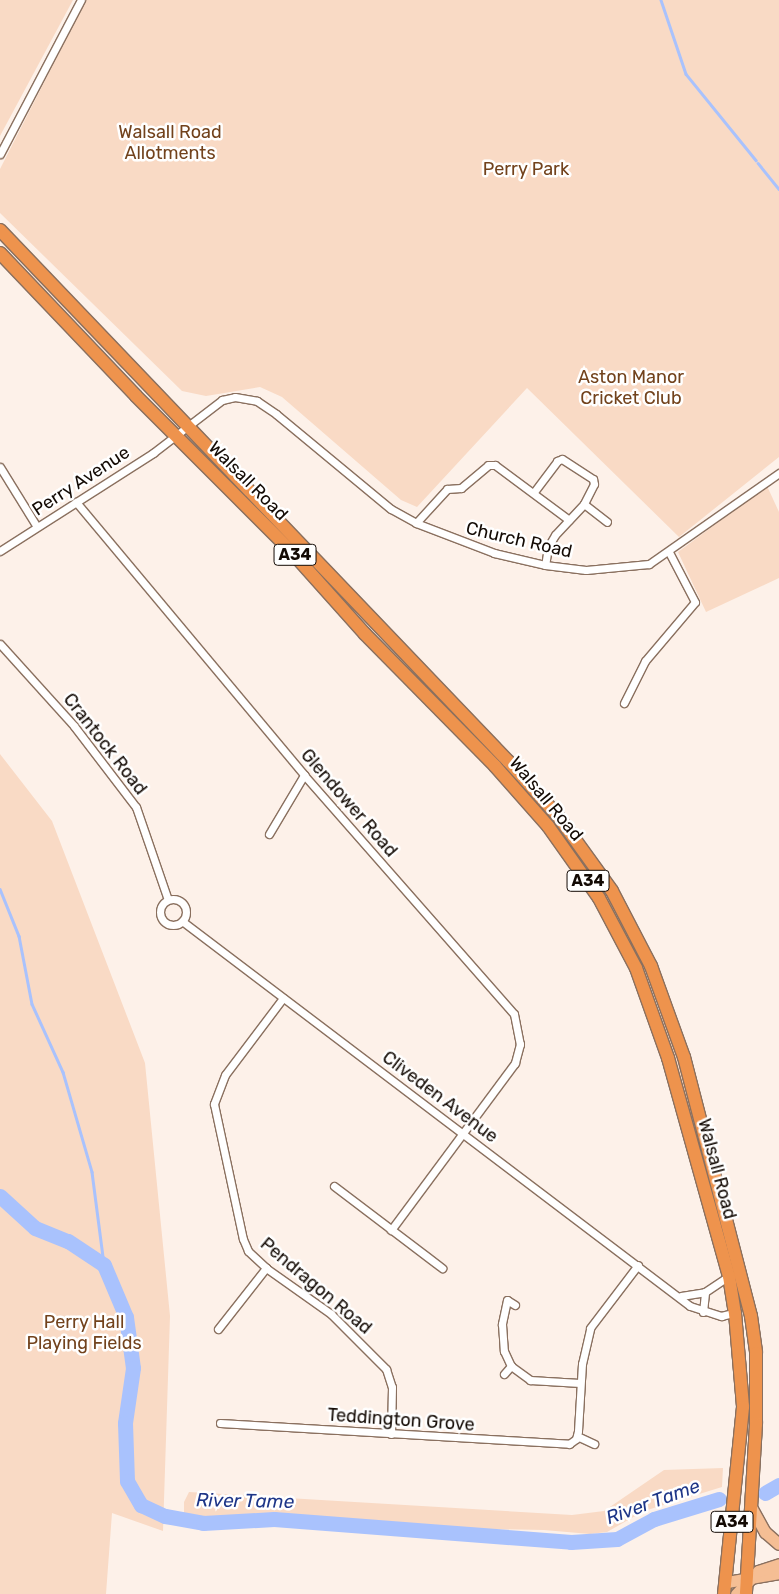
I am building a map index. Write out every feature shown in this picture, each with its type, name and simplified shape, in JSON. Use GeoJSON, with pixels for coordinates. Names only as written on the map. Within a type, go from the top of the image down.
{"type":"FeatureCollection","features":[{"type":"Feature","properties":{"kind":"highway","name":"Walsall Road"},"geometry":{"type":"LineString","coordinates":[[0,230],[508,760],[586,853],[612,891],[651,966],[684,1058],[728,1221],[751,1316],[756,1353],[756,1447],[751,1506],[748,1585]]}},
{"type":"Feature","properties":{"kind":"highway","name":"Walsall Road"},"geometry":{"type":"LineString","coordinates":[[0,253],[289,549],[365,634],[495,766],[548,826],[600,898],[636,968],[668,1058],[729,1276],[735,1313],[743,1407],[725,1588]]}},
{"type":"Feature","properties":{"kind":"main road"},"geometry":{"type":"LineString","coordinates":[[751,1506],[765,1532],[779,1544]]}},
{"type":"Feature","properties":{"kind":"main road"},"geometry":{"type":"LineString","coordinates":[[736,1594],[748,1585],[758,1571],[779,1564]]}},
{"type":"Feature","properties":{"kind":"main road"},"geometry":{"type":"LineString","coordinates":[[725,1588],[748,1585],[779,1574]]}},
{"type":"Feature","properties":{"kind":"main road"},"geometry":{"type":"LineString","coordinates":[[748,1585],[751,1594]]}},
{"type":"Feature","properties":{"kind":"street"},"geometry":{"type":"LineString","coordinates":[[0,154],[81,0]]}},
{"type":"Feature","properties":{"kind":"street","name":"Church Road"},"geometry":{"type":"LineString","coordinates":[[187,424],[222,400],[235,397],[257,401],[391,509],[416,523],[494,553],[545,565],[618,569],[649,564],[669,552],[779,473]]}},
{"type":"Feature","properties":{"kind":"street"},"geometry":{"type":"LineString","coordinates":[[176,434],[187,424]]}},
{"type":"Feature","properties":{"kind":"street","name":"Perry Avenue"},"geometry":{"type":"LineString","coordinates":[[0,551],[152,453],[176,434]]}},
{"type":"Feature","properties":{"kind":"street"},"geometry":{"type":"LineString","coordinates":[[534,492],[557,461],[566,460],[593,479],[593,492],[548,547],[545,565]]}},
{"type":"Feature","properties":{"kind":"street"},"geometry":{"type":"LineString","coordinates":[[416,523],[446,489],[468,484],[488,465],[502,468],[569,520]]}},
{"type":"Feature","properties":{"kind":"street"},"geometry":{"type":"LineString","coordinates":[[0,467],[37,527]]}},
{"type":"Feature","properties":{"kind":"street","name":"Glendower Road"},"geometry":{"type":"LineString","coordinates":[[76,502],[304,775],[514,1014],[519,1033],[520,1054],[391,1230]]}},
{"type":"Feature","properties":{"kind":"street"},"geometry":{"type":"LineString","coordinates":[[584,504],[607,522]]}},
{"type":"Feature","properties":{"kind":"street"},"geometry":{"type":"LineString","coordinates":[[624,703],[645,661],[695,602],[669,552]]}},
{"type":"Feature","properties":{"kind":"street","name":"Crantock Road"},"geometry":{"type":"LineString","coordinates":[[0,644],[118,780],[136,807],[168,900]]}},
{"type":"Feature","properties":{"kind":"street"},"geometry":{"type":"LineString","coordinates":[[269,834],[304,775]]}},
{"type":"Feature","properties":{"kind":"street"},"geometry":{"type":"LineString","coordinates":[[168,900],[182,902],[186,914],[182,921],[169,925],[160,917],[161,905],[168,900]]}},
{"type":"Feature","properties":{"kind":"street","name":"Cliveden Avenue"},"geometry":{"type":"LineString","coordinates":[[182,921],[681,1296],[690,1306],[703,1312],[720,1316],[735,1313]]}},
{"type":"Feature","properties":{"kind":"street","name":"Pendragon Road"},"geometry":{"type":"LineString","coordinates":[[284,998],[225,1075],[214,1104],[242,1239],[248,1251],[266,1268],[331,1314],[386,1369],[392,1387],[391,1434]]}},
{"type":"Feature","properties":{"kind":"street"},"geometry":{"type":"LineString","coordinates":[[334,1186],[442,1268]]}},
{"type":"Feature","properties":{"kind":"street","name":"Walsall Road"},"geometry":{"type":"LineString","coordinates":[[728,1221],[742,1306],[735,1313]]}},
{"type":"Feature","properties":{"kind":"street"},"geometry":{"type":"LineString","coordinates":[[594,1444],[577,1436],[584,1344],[590,1328],[638,1265]]}},
{"type":"Feature","properties":{"kind":"street"},"geometry":{"type":"LineString","coordinates":[[218,1330],[266,1268]]}},
{"type":"Feature","properties":{"kind":"street"},"geometry":{"type":"LineString","coordinates":[[681,1296],[705,1292],[729,1276]]}},
{"type":"Feature","properties":{"kind":"street"},"geometry":{"type":"LineString","coordinates":[[703,1312],[705,1292]]}},
{"type":"Feature","properties":{"kind":"street"},"geometry":{"type":"LineString","coordinates":[[515,1305],[507,1300],[502,1324],[504,1352],[511,1366],[530,1380],[580,1383]]}},
{"type":"Feature","properties":{"kind":"street"},"geometry":{"type":"LineString","coordinates":[[504,1374],[511,1366]]}},
{"type":"Feature","properties":{"kind":"street","name":"Teddington Grove"},"geometry":{"type":"LineString","coordinates":[[220,1423],[556,1444],[569,1444],[577,1436]]}},
{"type":"Feature","properties":{"kind":"green space"},"geometry":{"type":"Polygon","coordinates":[[[0,0],[73,0],[0,136],[0,0]]]}},
{"type":"Feature","properties":{"kind":"green space","name":"Perry Park"},"geometry":{"type":"Polygon","coordinates":[[[86,0],[779,0],[779,457],[679,537],[527,388],[417,507],[401,500],[282,397],[260,387],[206,396],[182,391],[0,213],[0,169],[86,0]]]}},
{"type":"Feature","properties":{"kind":"green space"},"geometry":{"type":"Polygon","coordinates":[[[22,258],[125,366],[122,369],[30,273],[22,258]]]}},
{"type":"Feature","properties":{"kind":"green space"},"geometry":{"type":"Polygon","coordinates":[[[767,486],[779,512],[779,578],[706,612],[678,552],[767,486]]]}},
{"type":"Feature","properties":{"kind":"green space"},"geometry":{"type":"Polygon","coordinates":[[[397,652],[544,806],[618,909],[644,963],[640,965],[613,911],[567,842],[393,655],[397,652]]]}},
{"type":"Feature","properties":{"kind":"green space","name":"Perry Hall Playing Fields"},"geometry":{"type":"Polygon","coordinates":[[[0,754],[52,821],[145,1063],[170,1316],[163,1531],[112,1513],[106,1594],[0,1594],[0,754]]]}},
{"type":"Feature","properties":{"kind":"green space"},"geometry":{"type":"Polygon","coordinates":[[[663,1015],[684,1078],[720,1211],[721,1229],[659,1017],[663,1015]]]}},
{"type":"Feature","properties":{"kind":"green space"},"geometry":{"type":"Polygon","coordinates":[[[723,1468],[722,1487],[644,1511],[607,1532],[590,1534],[544,1530],[434,1528],[307,1515],[207,1517],[184,1513],[184,1502],[189,1492],[572,1515],[604,1511],[664,1470],[723,1468]]]}},
{"type":"Feature","properties":{"kind":"waterway"},"geometry":{"type":"LineString","coordinates":[[661,0],[686,74],[756,160]]}},
{"type":"Feature","properties":{"kind":"waterway"},"geometry":{"type":"LineString","coordinates":[[758,163],[779,189]]}},
{"type":"Feature","properties":{"kind":"waterway"},"geometry":{"type":"LineString","coordinates":[[0,889],[19,936],[32,1004],[63,1072],[92,1172],[104,1265]]}},
{"type":"Feature","properties":{"kind":"waterway","name":"River Tame"},"geometry":{"type":"LineString","coordinates":[[0,1196],[35,1228],[68,1241],[104,1265],[126,1317],[133,1368],[125,1423],[127,1481],[141,1505],[165,1516],[203,1523],[274,1519],[571,1542],[617,1539],[654,1519],[719,1499]]}},
{"type":"Feature","properties":{"kind":"waterway","name":"River Tame"},"geometry":{"type":"LineString","coordinates":[[765,1493],[779,1485]]}},
{"type":"Feature","properties":{"kind":"park label","name":"Walsall Road Allotments"},"geometry":{"type":"Point","coordinates":[170,143]}},
{"type":"Feature","properties":{"kind":"park label","name":"Aston Manor Cricket Club"},"geometry":{"type":"Point","coordinates":[631,388]}}]}
